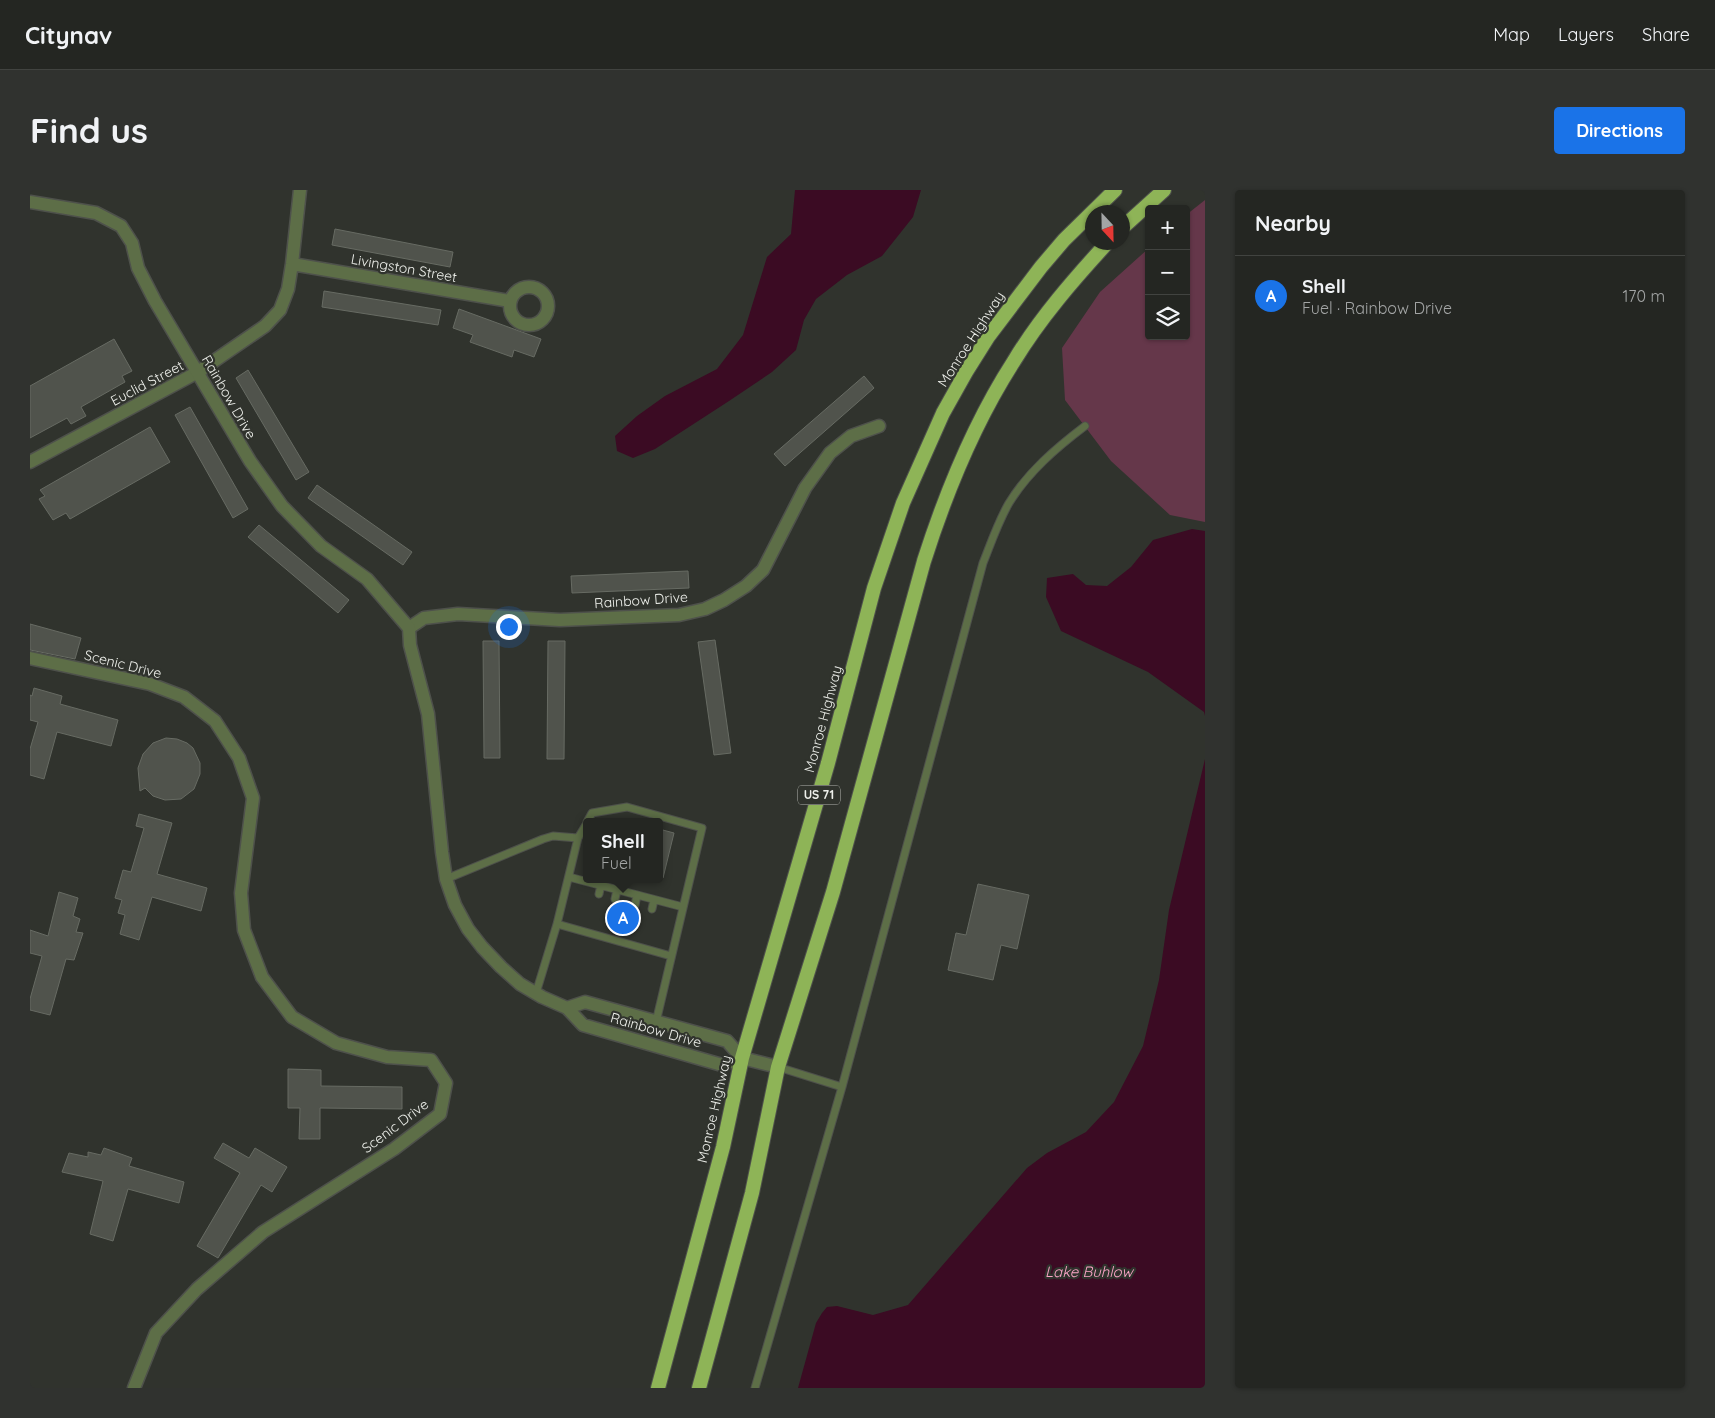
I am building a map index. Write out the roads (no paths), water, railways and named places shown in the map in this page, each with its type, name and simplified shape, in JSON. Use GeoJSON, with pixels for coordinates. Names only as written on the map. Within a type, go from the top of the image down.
{"type":"FeatureCollection","features":[{"type":"Feature","properties":{"kind":"highway","name":"Monroe Highway"},"geometry":{"type":"LineString","coordinates":[[658,1388],[723,1147],[742,1058],[828,763],[874,588],[903,503],[943,413],[966,372],[1014,301],[1064,240],[1115,190]]}},
{"type":"Feature","properties":{"kind":"highway"},"geometry":{"type":"LineString","coordinates":[[1130,221],[1164,190]]}},
{"type":"Feature","properties":{"kind":"highway","name":"US 71"},"geometry":{"type":"LineString","coordinates":[[699,1388],[752,1193],[778,1067],[832,892],[924,561],[942,508],[973,436],[1014,361],[1040,323],[1101,250]]}},
{"type":"Feature","properties":{"kind":"street","name":"Euclid Street"},"geometry":{"type":"LineString","coordinates":[[30,462],[198,372],[265,326],[280,310],[288,289],[300,190]]}},
{"type":"Feature","properties":{"kind":"street","name":"Rainbow Drive"},"geometry":{"type":"LineString","coordinates":[[30,202],[96,213],[121,226],[132,243],[138,268],[155,301],[250,461],[282,506],[321,546],[367,579],[409,628],[410,645],[428,714],[446,878],[455,905],[468,928],[482,947],[520,984],[567,1008],[584,1025],[722,1065],[742,1058],[778,1067]]}},
{"type":"Feature","properties":{"kind":"street","name":"Livingston Street"},"geometry":{"type":"LineString","coordinates":[[292,264],[510,301]]}},
{"type":"Feature","properties":{"kind":"street","name":"Rainbow Drive"},"geometry":{"type":"LineString","coordinates":[[409,628],[424,618],[458,614],[560,620],[679,615],[705,609],[746,586],[763,570],[805,488],[830,453],[851,436],[879,426]]}},
{"type":"Feature","properties":{"kind":"street","name":"Scenic Drive"},"geometry":{"type":"LineString","coordinates":[[30,658],[150,684],[184,697],[215,721],[239,758],[253,798],[241,893],[244,930],[262,977],[292,1017],[336,1044],[386,1057],[431,1060],[446,1083],[440,1114],[394,1149],[263,1232],[196,1289],[156,1333],[134,1388]]}},
{"type":"Feature","properties":{"kind":"street","name":"Rainbow Drive"},"geometry":{"type":"LineString","coordinates":[[567,1008],[585,1002],[727,1041],[742,1058]]}},
{"type":"Feature","properties":{"kind":"lane"},"geometry":{"type":"LineString","coordinates":[[755,1388],[842,1087],[983,563],[997,526],[1010,502],[1026,480],[1044,461],[1085,426]]}},
{"type":"Feature","properties":{"kind":"lane"},"geometry":{"type":"LineString","coordinates":[[590,818],[592,814],[627,806],[702,828],[670,956],[656,1022]]}},
{"type":"Feature","properties":{"kind":"lane"},"geometry":{"type":"LineString","coordinates":[[536,993],[557,924],[578,838],[583,829]]}},
{"type":"Feature","properties":{"kind":"lane"},"geometry":{"type":"LineString","coordinates":[[446,878],[543,839],[553,836],[578,838]]}},
{"type":"Feature","properties":{"kind":"lane"},"geometry":{"type":"LineString","coordinates":[[569,877],[583,880]]}},
{"type":"Feature","properties":{"kind":"lane"},"geometry":{"type":"LineString","coordinates":[[593,883],[683,907]]}},
{"type":"Feature","properties":{"kind":"lane"},"geometry":{"type":"LineString","coordinates":[[599,894],[601,885]]}},
{"type":"Feature","properties":{"kind":"lane"},"geometry":{"type":"LineString","coordinates":[[616,899],[617,890]]}},
{"type":"Feature","properties":{"kind":"lane"},"geometry":{"type":"LineString","coordinates":[[634,905],[637,895]]}},
{"type":"Feature","properties":{"kind":"lane"},"geometry":{"type":"LineString","coordinates":[[652,909],[654,900]]}},
{"type":"Feature","properties":{"kind":"lane"},"geometry":{"type":"LineString","coordinates":[[557,924],[670,956]]}},
{"type":"Feature","properties":{"kind":"lane"},"geometry":{"type":"LineString","coordinates":[[590,933],[592,924]]}},
{"type":"Feature","properties":{"kind":"lane"},"geometry":{"type":"LineString","coordinates":[[607,938],[610,929]]}},
{"type":"Feature","properties":{"kind":"lane"},"geometry":{"type":"LineString","coordinates":[[625,943],[628,934]]}},
{"type":"Feature","properties":{"kind":"lane"},"geometry":{"type":"LineString","coordinates":[[643,948],[645,939]]}},
{"type":"Feature","properties":{"kind":"lane"},"geometry":{"type":"LineString","coordinates":[[778,1067],[842,1087]]}},
{"type":"Feature","properties":{"kind":"water"},"geometry":{"type":"Polygon","coordinates":[[[795,190],[921,190],[913,217],[882,256],[847,275],[816,299],[804,320],[796,350],[772,372],[655,449],[633,458],[617,451],[615,436],[637,416],[665,396],[717,369],[743,335],[767,257],[791,234],[795,190]]]}},
{"type":"Feature","properties":{"kind":"water"},"geometry":{"type":"Polygon","coordinates":[[[1192,529],[1205,531],[1205,716],[1204,712],[1148,672],[1061,631],[1046,597],[1047,578],[1073,574],[1086,585],[1107,586],[1131,567],[1153,540],[1192,529]]]}},
{"type":"Feature","properties":{"kind":"water","name":"Lake Buhlow"},"geometry":{"type":"Polygon","coordinates":[[[1205,759],[1205,1388],[798,1388],[816,1323],[827,1307],[837,1306],[873,1315],[908,1305],[1027,1168],[1047,1153],[1086,1132],[1114,1102],[1143,1046],[1159,980],[1169,910],[1205,759]]]}},
{"type":"Feature","properties":{"kind":"place","name":"Shell"},"geometry":{"type":"Point","coordinates":[623,918]}}]}
